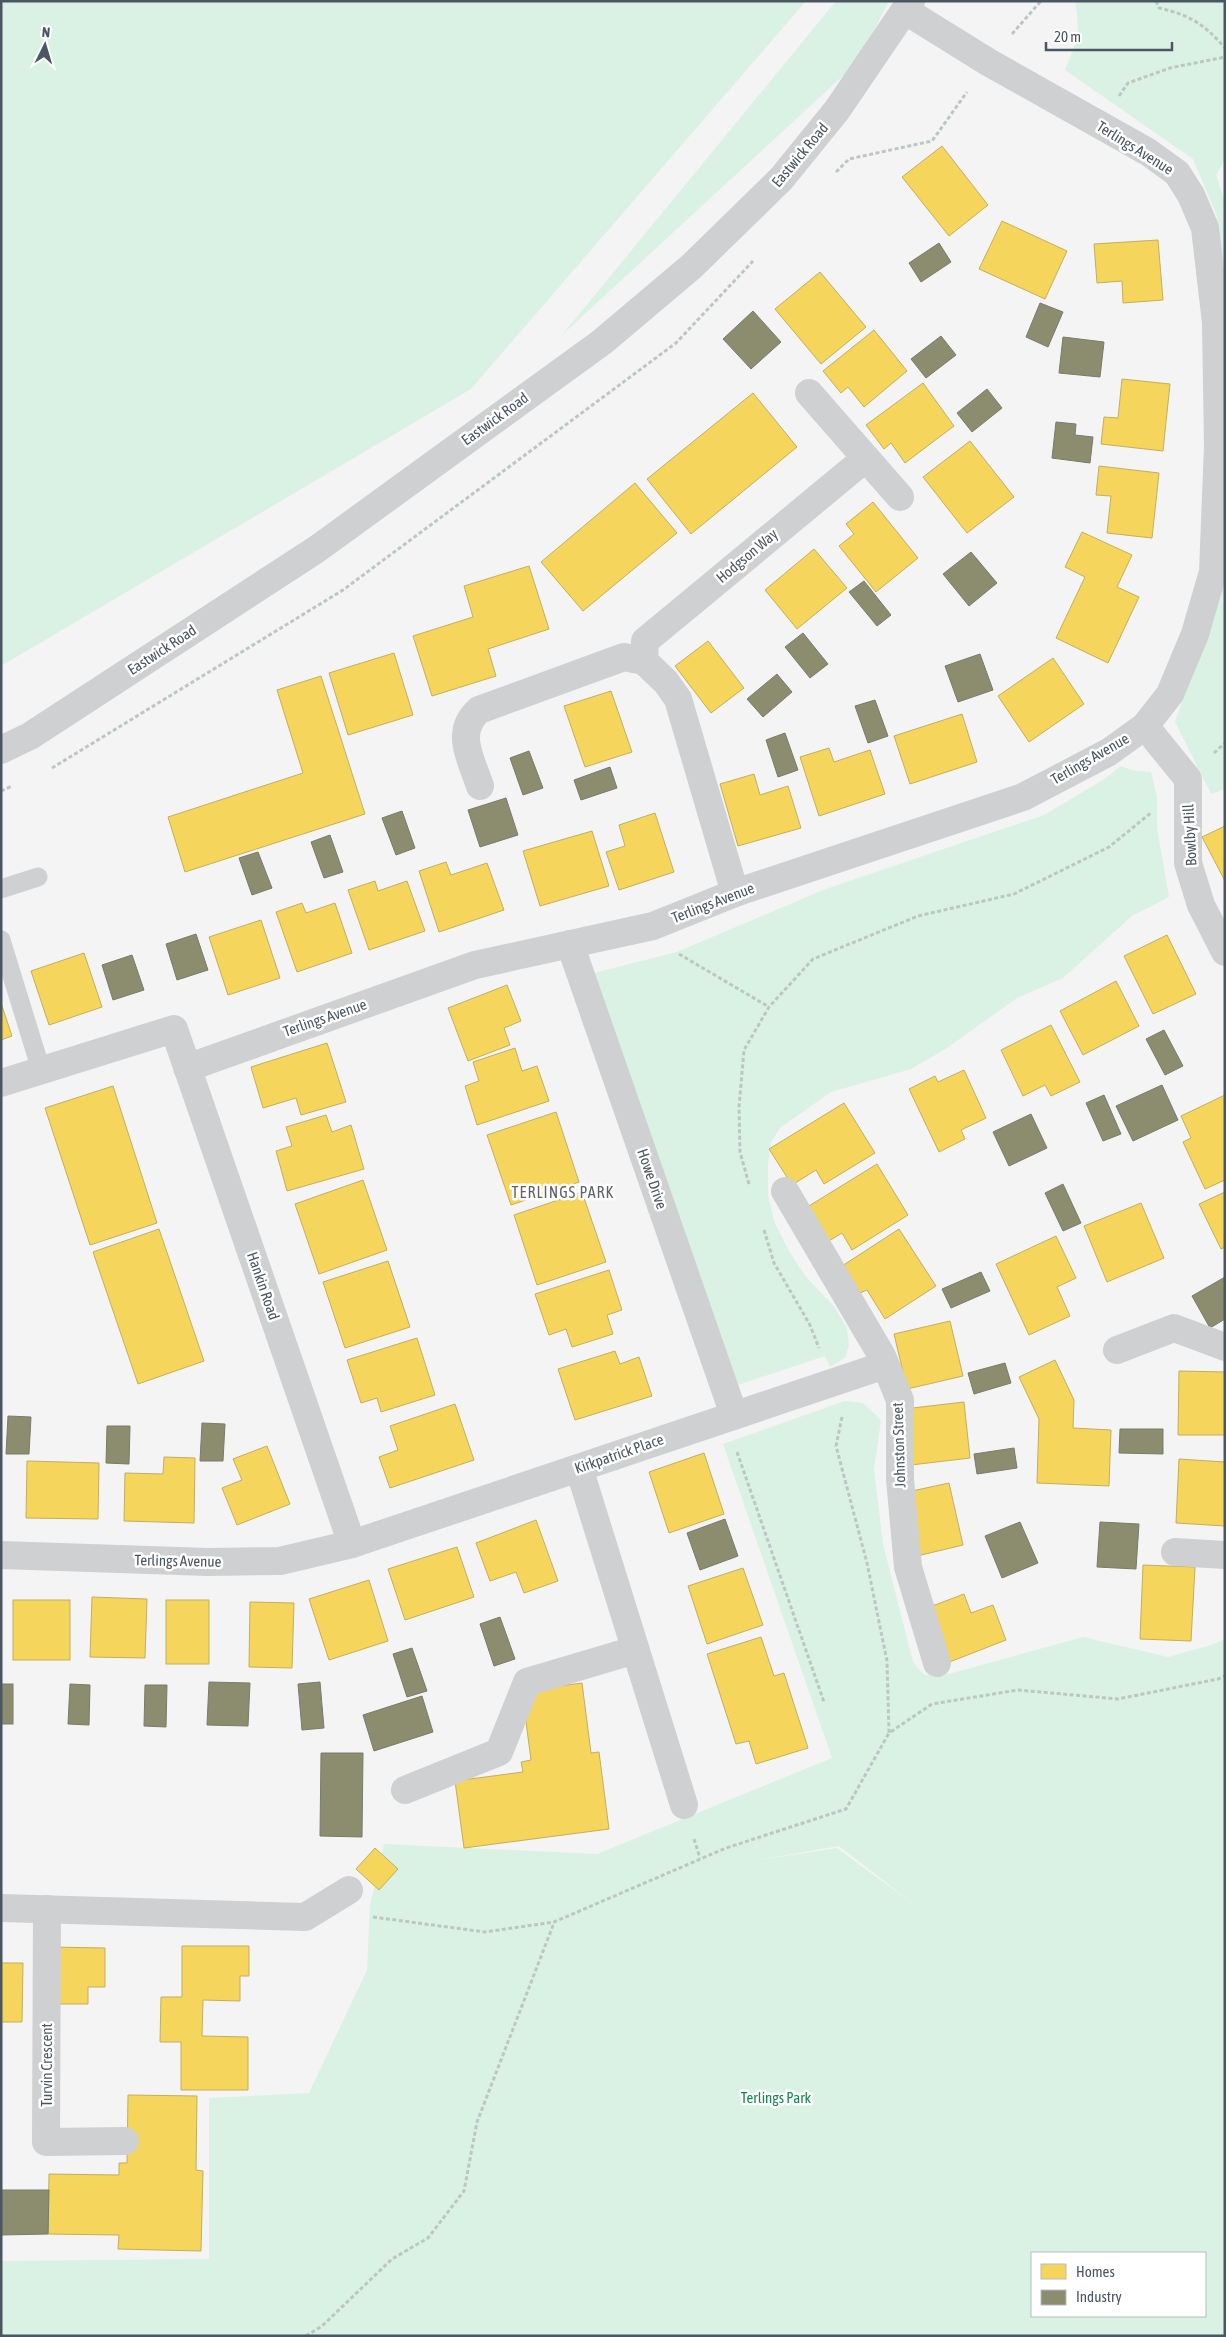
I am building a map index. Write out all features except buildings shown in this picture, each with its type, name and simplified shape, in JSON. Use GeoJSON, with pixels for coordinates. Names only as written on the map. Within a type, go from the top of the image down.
{"type":"FeatureCollection","features":[{"type":"Feature","properties":{"kind":"street","name":"Terlings Avenue"},"geometry":{"type":"LineString","coordinates":[[187,1068],[475,965],[653,926],[735,892],[1023,797],[1110,752],[1144,726],[1170,694],[1195,634],[1213,572],[1218,445],[1216,323],[1205,228],[1192,195],[1177,172],[1148,152],[988,62],[909,6]]}},
{"type":"Feature","properties":{"kind":"street","name":"Eastwick Road"},"geometry":{"type":"LineString","coordinates":[[1,750],[30,736],[316,548],[602,342],[692,266],[781,180],[837,110],[909,6]]}},
{"type":"Feature","properties":{"kind":"street"},"geometry":{"type":"LineString","coordinates":[[809,393],[900,497]]}},
{"type":"Feature","properties":{"kind":"street","name":"Hodgson Way"},"geometry":{"type":"LineString","coordinates":[[644,661],[645,641],[866,458]]}},
{"type":"Feature","properties":{"kind":"street"},"geometry":{"type":"LineString","coordinates":[[480,786],[465,743],[469,719],[479,710],[624,656],[644,661],[666,682],[678,699],[735,892]]}},
{"type":"Feature","properties":{"kind":"street"},"geometry":{"type":"LineString","coordinates":[[1144,726],[1188,779]]}},
{"type":"Feature","properties":{"kind":"street","name":"Bowlby Hill"},"geometry":{"type":"LineString","coordinates":[[1188,779],[1188,863],[1202,905],[1225,952]]}},
{"type":"Feature","properties":{"kind":"street","name":"Howe Drive"},"geometry":{"type":"LineString","coordinates":[[570,944],[730,1417]]}},
{"type":"Feature","properties":{"kind":"street","name":"Hankin Road"},"geometry":{"type":"LineString","coordinates":[[41,1070],[174,1029],[352,1544]]}},
{"type":"Feature","properties":{"kind":"street"},"geometry":{"type":"LineString","coordinates":[[1,1083],[41,1070]]}},
{"type":"Feature","properties":{"kind":"street","name":"Johnston Street"},"geometry":{"type":"LineString","coordinates":[[785,1191],[885,1365],[900,1400],[900,1480],[908,1567],[938,1663]]}},
{"type":"Feature","properties":{"kind":"street"},"geometry":{"type":"LineString","coordinates":[[1118,1350],[1174,1328],[1225,1347]]}},
{"type":"Feature","properties":{"kind":"street","name":"Kirkpatrick Place"},"geometry":{"type":"LineString","coordinates":[[352,1544],[885,1365]]}},
{"type":"Feature","properties":{"kind":"street"},"geometry":{"type":"LineString","coordinates":[[578,1468],[684,1805]]}},
{"type":"Feature","properties":{"kind":"street","name":"Terlings Avenue"},"geometry":{"type":"LineString","coordinates":[[1,1555],[208,1562],[280,1561],[352,1544]]}},
{"type":"Feature","properties":{"kind":"street"},"geometry":{"type":"LineString","coordinates":[[1175,1552],[1225,1556]]}},
{"type":"Feature","properties":{"kind":"street"},"geometry":{"type":"LineString","coordinates":[[405,1790],[499,1752],[527,1682],[635,1650]]}},
{"type":"Feature","properties":{"kind":"street"},"geometry":{"type":"LineString","coordinates":[[1,1908],[305,1917],[349,1890]]}},
{"type":"Feature","properties":{"kind":"street","name":"Turvin Crescent"},"geometry":{"type":"LineString","coordinates":[[47,1909],[46,2142],[125,2142]]}},
{"type":"Feature","properties":{"kind":"lane"},"geometry":{"type":"LineString","coordinates":[[1,889],[38,877]]}},
{"type":"Feature","properties":{"kind":"lane"},"geometry":{"type":"LineString","coordinates":[[1,940],[41,1070]]}},
{"type":"Feature","properties":{"kind":"path"},"geometry":{"type":"LineString","coordinates":[[1156,1],[1159,8],[1178,13],[1206,28],[1225,48]]}},
{"type":"Feature","properties":{"kind":"path"},"geometry":{"type":"LineString","coordinates":[[1097,124],[1128,83],[1170,68],[1225,57]]}},
{"type":"Feature","properties":{"kind":"path"},"geometry":{"type":"LineString","coordinates":[[751,1189],[740,1152],[739,1106],[744,1050],[769,1007],[813,959],[918,916],[1014,894],[1109,847],[1172,797],[1225,743]]}},
{"type":"Feature","properties":{"kind":"path"},"geometry":{"type":"LineString","coordinates":[[653,926],[662,944],[769,1007]]}},
{"type":"Feature","properties":{"kind":"path"},"geometry":{"type":"LineString","coordinates":[[762,1226],[774,1263],[810,1325],[844,1410],[836,1446],[867,1563],[886,1661],[889,1733]]}},
{"type":"Feature","properties":{"kind":"path"},"geometry":{"type":"LineString","coordinates":[[730,1417],[824,1702]]}},
{"type":"Feature","properties":{"kind":"path"},"geometry":{"type":"LineString","coordinates":[[349,1890],[361,1915],[484,1932],[554,1922],[726,1848],[846,1809],[889,1733],[932,1704],[1018,1690],[1118,1699],[1225,1676]]}},
{"type":"Feature","properties":{"kind":"path"},"geometry":{"type":"LineString","coordinates":[[306,2336],[322,2326],[392,2259],[428,2238],[464,2191],[477,2122],[554,1922]]}},
{"type":"Feature","properties":{"kind":"green space"},"geometry":{"type":"Polygon","coordinates":[[[1,1],[806,1],[471,389],[1,666],[1,1]]]}},
{"type":"Feature","properties":{"kind":"green space"},"geometry":{"type":"Polygon","coordinates":[[[836,1],[889,1],[858,62],[562,335],[836,1]]]}},
{"type":"Feature","properties":{"kind":"green space"},"geometry":{"type":"Polygon","coordinates":[[[1075,1],[1225,1],[1225,160],[1216,175],[1225,202],[1225,335],[1217,216],[1193,159],[1065,70],[1077,37],[1078,21],[1075,1]]]}},
{"type":"Feature","properties":{"kind":"green space"},"geometry":{"type":"Polygon","coordinates":[[[1225,556],[1225,789],[1211,794],[1175,722],[1200,650],[1225,556]]]}},
{"type":"Feature","properties":{"kind":"green space"},"geometry":{"type":"Polygon","coordinates":[[[1121,766],[1131,770],[1151,772],[1157,797],[1157,828],[1169,897],[1132,916],[1063,978],[1017,998],[944,1050],[911,1069],[831,1092],[780,1128],[771,1142],[768,1163],[768,1195],[774,1221],[789,1251],[806,1277],[834,1306],[847,1328],[849,1345],[845,1358],[830,1367],[825,1356],[732,1387],[594,973],[677,952],[823,890],[1044,815],[1103,780],[1121,766]]]}},
{"type":"Feature","properties":{"kind":"green space","name":"Terlings Park"},"geometry":{"type":"Polygon","coordinates":[[[845,1401],[863,1403],[881,1420],[874,1470],[883,1544],[913,1662],[924,1675],[949,1674],[1083,1637],[1168,1657],[1225,1639],[1225,2336],[1,2336],[1,2261],[209,2259],[209,2098],[309,2093],[367,1970],[370,1906],[384,1844],[597,1854],[832,1758],[723,1444],[845,1401]],[[839,1846],[758,1860],[837,1848],[916,1906],[839,1846]]]}},
{"type":"Feature","properties":{"kind":"district","name":"TERLINGS PARK"},"geometry":{"type":"Point","coordinates":[563,1192]}}]}
